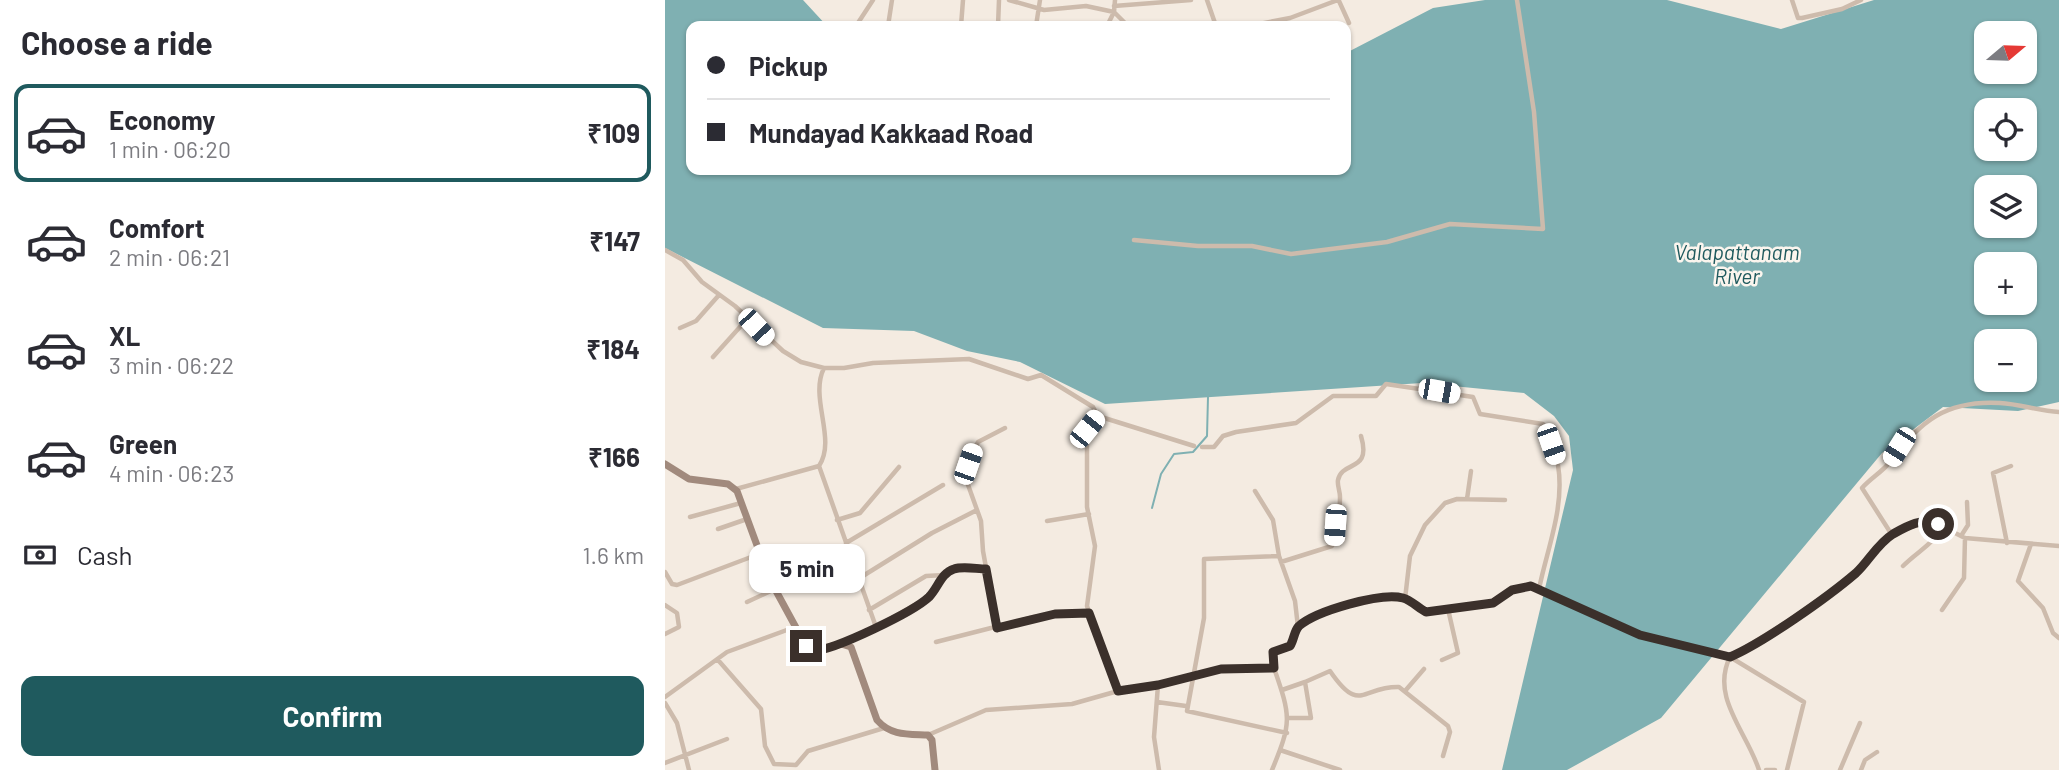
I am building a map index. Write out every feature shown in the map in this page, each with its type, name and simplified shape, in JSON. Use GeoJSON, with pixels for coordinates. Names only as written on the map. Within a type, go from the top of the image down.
{"type":"FeatureCollection","features":[{"type":"Feature","properties":{"kind":"main road"},"geometry":{"type":"LineString","coordinates":[[665,464],[689,479],[728,484],[735,489],[759,554],[795,626],[813,651],[843,644],[851,647],[877,720],[884,728],[899,733],[928,735],[932,740],[935,770]]}},
{"type":"Feature","properties":{"kind":"street"},"geometry":{"type":"LineString","coordinates":[[859,21],[873,0]]}},
{"type":"Feature","properties":{"kind":"street"},"geometry":{"type":"LineString","coordinates":[[889,21],[892,0]]}},
{"type":"Feature","properties":{"kind":"street"},"geometry":{"type":"LineString","coordinates":[[961,21],[963,0]]}},
{"type":"Feature","properties":{"kind":"street"},"geometry":{"type":"LineString","coordinates":[[998,21],[999,0]]}},
{"type":"Feature","properties":{"kind":"street"},"geometry":{"type":"LineString","coordinates":[[1009,0],[1037,8],[1191,0]]}},
{"type":"Feature","properties":{"kind":"street"},"geometry":{"type":"LineString","coordinates":[[1036,21],[1040,0]]}},
{"type":"Feature","properties":{"kind":"street"},"geometry":{"type":"LineString","coordinates":[[1207,0],[1214,21]]}},
{"type":"Feature","properties":{"kind":"street"},"geometry":{"type":"LineString","coordinates":[[1275,21],[1338,0],[1348,21]]}},
{"type":"Feature","properties":{"kind":"street"},"geometry":{"type":"LineString","coordinates":[[1134,240],[1198,246],[1252,246],[1291,254],[1387,242],[1450,224],[1543,229],[1534,112],[1517,0]]}},
{"type":"Feature","properties":{"kind":"street"},"geometry":{"type":"LineString","coordinates":[[1792,0],[1798,18],[1802,19],[1842,9],[1861,0]]}},
{"type":"Feature","properties":{"kind":"street"},"geometry":{"type":"LineString","coordinates":[[665,250],[683,260],[702,282],[748,318],[783,351],[801,362],[824,368],[969,359],[1028,379],[1041,374],[1093,407],[1098,416],[1194,446]]}},
{"type":"Feature","properties":{"kind":"street"},"geometry":{"type":"LineString","coordinates":[[680,328],[696,321],[719,295]]}},
{"type":"Feature","properties":{"kind":"street"},"geometry":{"type":"LineString","coordinates":[[713,357],[748,318]]}},
{"type":"Feature","properties":{"kind":"street"},"geometry":{"type":"LineString","coordinates":[[824,368],[819,390],[825,447],[819,466],[876,627]]}},
{"type":"Feature","properties":{"kind":"street"},"geometry":{"type":"LineString","coordinates":[[1202,447],[1214,447],[1223,436],[1236,432],[1296,423],[1333,396],[1376,396],[1386,384],[1473,397],[1480,414],[1543,424],[1558,464],[1559,490],[1556,517],[1539,589]]}},
{"type":"Feature","properties":{"kind":"street"},"geometry":{"type":"LineString","coordinates":[[1892,535],[1863,488],[1890,462],[1899,447],[1922,422],[1958,407],[1981,403],[2059,412]]}},
{"type":"Feature","properties":{"kind":"street"},"geometry":{"type":"LineString","coordinates":[[1098,416],[1087,429],[1085,469],[1095,546],[1089,613],[1118,691]]}},
{"type":"Feature","properties":{"kind":"street"},"geometry":{"type":"LineString","coordinates":[[997,628],[986,569],[981,520],[967,482],[968,464],[973,448],[978,442],[1005,428]]}},
{"type":"Feature","properties":{"kind":"street"},"geometry":{"type":"LineString","coordinates":[[1287,733],[1189,713],[1185,706],[1194,676],[1204,618],[1204,559],[1280,559],[1332,546],[1339,510],[1338,481],[1340,476],[1362,459],[1365,449],[1361,436]]}},
{"type":"Feature","properties":{"kind":"street"},"geometry":{"type":"LineString","coordinates":[[735,489],[819,466]]}},
{"type":"Feature","properties":{"kind":"street"},"geometry":{"type":"LineString","coordinates":[[2007,543],[1993,473],[2011,466]]}},
{"type":"Feature","properties":{"kind":"street"},"geometry":{"type":"LineString","coordinates":[[837,520],[860,513],[899,467]]}},
{"type":"Feature","properties":{"kind":"street"},"geometry":{"type":"LineString","coordinates":[[1467,500],[1471,471]]}},
{"type":"Feature","properties":{"kind":"street"},"geometry":{"type":"LineString","coordinates":[[846,543],[943,485]]}},
{"type":"Feature","properties":{"kind":"street"},"geometry":{"type":"LineString","coordinates":[[1255,491],[1273,520],[1280,559],[1295,601],[1298,627],[1290,646],[1273,652],[1274,668],[1289,718],[1287,733],[1272,770]]}},
{"type":"Feature","properties":{"kind":"street"},"geometry":{"type":"LineString","coordinates":[[1405,598],[1410,556],[1425,525],[1445,503],[1505,500]]}},
{"type":"Feature","properties":{"kind":"street"},"geometry":{"type":"LineString","coordinates":[[1942,610],[1964,578],[1963,537],[1968,526],[1967,502]]}},
{"type":"Feature","properties":{"kind":"street"},"geometry":{"type":"LineString","coordinates":[[690,517],[741,503]]}},
{"type":"Feature","properties":{"kind":"street"},"geometry":{"type":"LineString","coordinates":[[858,579],[920,540],[977,510]]}},
{"type":"Feature","properties":{"kind":"street"},"geometry":{"type":"LineString","coordinates":[[1047,521],[1089,514]]}},
{"type":"Feature","properties":{"kind":"street"},"geometry":{"type":"LineString","coordinates":[[718,529],[747,519]]}},
{"type":"Feature","properties":{"kind":"street"},"geometry":{"type":"LineString","coordinates":[[1759,770],[1723,688],[1725,667],[1730,657],[1853,576],[1892,535],[1929,520],[1963,537],[2059,546]]}},
{"type":"Feature","properties":{"kind":"street"},"geometry":{"type":"LineString","coordinates":[[1903,566],[1915,554],[1934,543],[1944,527]]}},
{"type":"Feature","properties":{"kind":"street"},"geometry":{"type":"LineString","coordinates":[[2031,544],[2019,583],[2043,608],[2053,633],[2059,638]]}},
{"type":"Feature","properties":{"kind":"street"},"geometry":{"type":"LineString","coordinates":[[665,572],[672,584],[677,585],[759,554]]}},
{"type":"Feature","properties":{"kind":"street"},"geometry":{"type":"LineString","coordinates":[[843,644],[929,597],[945,575],[956,568],[986,569]]}},
{"type":"Feature","properties":{"kind":"street"},"geometry":{"type":"LineString","coordinates":[[869,610],[885,603],[926,576],[931,578],[942,573],[945,575]]}},
{"type":"Feature","properties":{"kind":"street"},"geometry":{"type":"LineString","coordinates":[[1298,627],[1330,610],[1378,598],[1405,598],[1426,612],[1493,603],[1512,590],[1531,586],[1640,635],[1730,657],[1804,702],[1787,770]]}},
{"type":"Feature","properties":{"kind":"street"},"geometry":{"type":"LineString","coordinates":[[747,602],[775,589]]}},
{"type":"Feature","properties":{"kind":"street"},"geometry":{"type":"LineString","coordinates":[[665,605],[677,614],[679,627],[665,634]]}},
{"type":"Feature","properties":{"kind":"street"},"geometry":{"type":"LineString","coordinates":[[1442,660],[1458,653],[1448,609]]}},
{"type":"Feature","properties":{"kind":"street"},"geometry":{"type":"LineString","coordinates":[[936,642],[1055,614],[1089,613]]}},
{"type":"Feature","properties":{"kind":"street"},"geometry":{"type":"LineString","coordinates":[[665,697],[727,652],[795,626]]}},
{"type":"Feature","properties":{"kind":"street"},"geometry":{"type":"LineString","coordinates":[[718,660],[761,709],[765,746],[774,764],[796,765],[808,751],[884,728]]}},
{"type":"Feature","properties":{"kind":"street"},"geometry":{"type":"LineString","coordinates":[[928,735],[986,710],[1072,704],[1118,691],[1158,685],[1221,669],[1274,668]]}},
{"type":"Feature","properties":{"kind":"street"},"geometry":{"type":"LineString","coordinates":[[1405,691],[1425,669]]}},
{"type":"Feature","properties":{"kind":"street"},"geometry":{"type":"LineString","coordinates":[[1282,690],[1330,671],[1348,692],[1361,697],[1392,687],[1405,691],[1448,726],[1450,732],[1443,755]]}},
{"type":"Feature","properties":{"kind":"street"},"geometry":{"type":"LineString","coordinates":[[1289,718],[1313,716],[1304,682]]}},
{"type":"Feature","properties":{"kind":"street"},"geometry":{"type":"LineString","coordinates":[[1158,685],[1154,737],[1159,770]]}},
{"type":"Feature","properties":{"kind":"street"},"geometry":{"type":"LineString","coordinates":[[665,702],[677,723],[689,770]]}},
{"type":"Feature","properties":{"kind":"street"},"geometry":{"type":"LineString","coordinates":[[1157,702],[1185,706]]}},
{"type":"Feature","properties":{"kind":"street"},"geometry":{"type":"LineString","coordinates":[[1840,770],[1860,723]]}},
{"type":"Feature","properties":{"kind":"street"},"geometry":{"type":"LineString","coordinates":[[665,763],[727,739]]}},
{"type":"Feature","properties":{"kind":"street"},"geometry":{"type":"LineString","coordinates":[[1280,750],[1338,770]]}},
{"type":"Feature","properties":{"kind":"street"},"geometry":{"type":"LineString","coordinates":[[1861,770],[1865,760],[1877,752]]}},
{"type":"Feature","properties":{"kind":"street"},"geometry":{"type":"LineString","coordinates":[[1766,770],[1775,770]]}},
{"type":"Feature","properties":{"kind":"water","name":"Valapattanam River"},"geometry":{"type":"Polygon","coordinates":[[[665,0],[803,0],[822,21],[686,21],[686,175],[1351,175],[1351,50],[1433,8],[1485,0],[1667,0],[1781,29],[1874,0],[2059,0],[2059,402],[2018,411],[1943,407],[1882,453],[1661,718],[1567,770],[1502,770],[1573,470],[1569,436],[1554,416],[1524,393],[1422,383],[1105,404],[1020,362],[967,351],[914,331],[823,328],[665,248],[665,0]]]}},
{"type":"Feature","properties":{"kind":"waterway"},"geometry":{"type":"LineString","coordinates":[[1152,508],[1161,474],[1174,454],[1193,452],[1207,436],[1208,397]]}},
{"type":"Feature","properties":{"kind":"route"},"geometry":{"type":"LineString","coordinates":[[806,646],[813,651],[822,651],[866,634],[929,597],[945,575],[956,568],[986,569],[997,628],[1034,617],[1089,613],[1118,691],[1158,685],[1221,669],[1274,668],[1273,652],[1290,646],[1297,629],[1308,620],[1330,610],[1393,596],[1405,598],[1426,612],[1493,603],[1512,590],[1531,586],[1594,612],[1640,635],[1730,657],[1853,576],[1892,535],[1919,522],[1929,520],[1938,524]]}}]}
